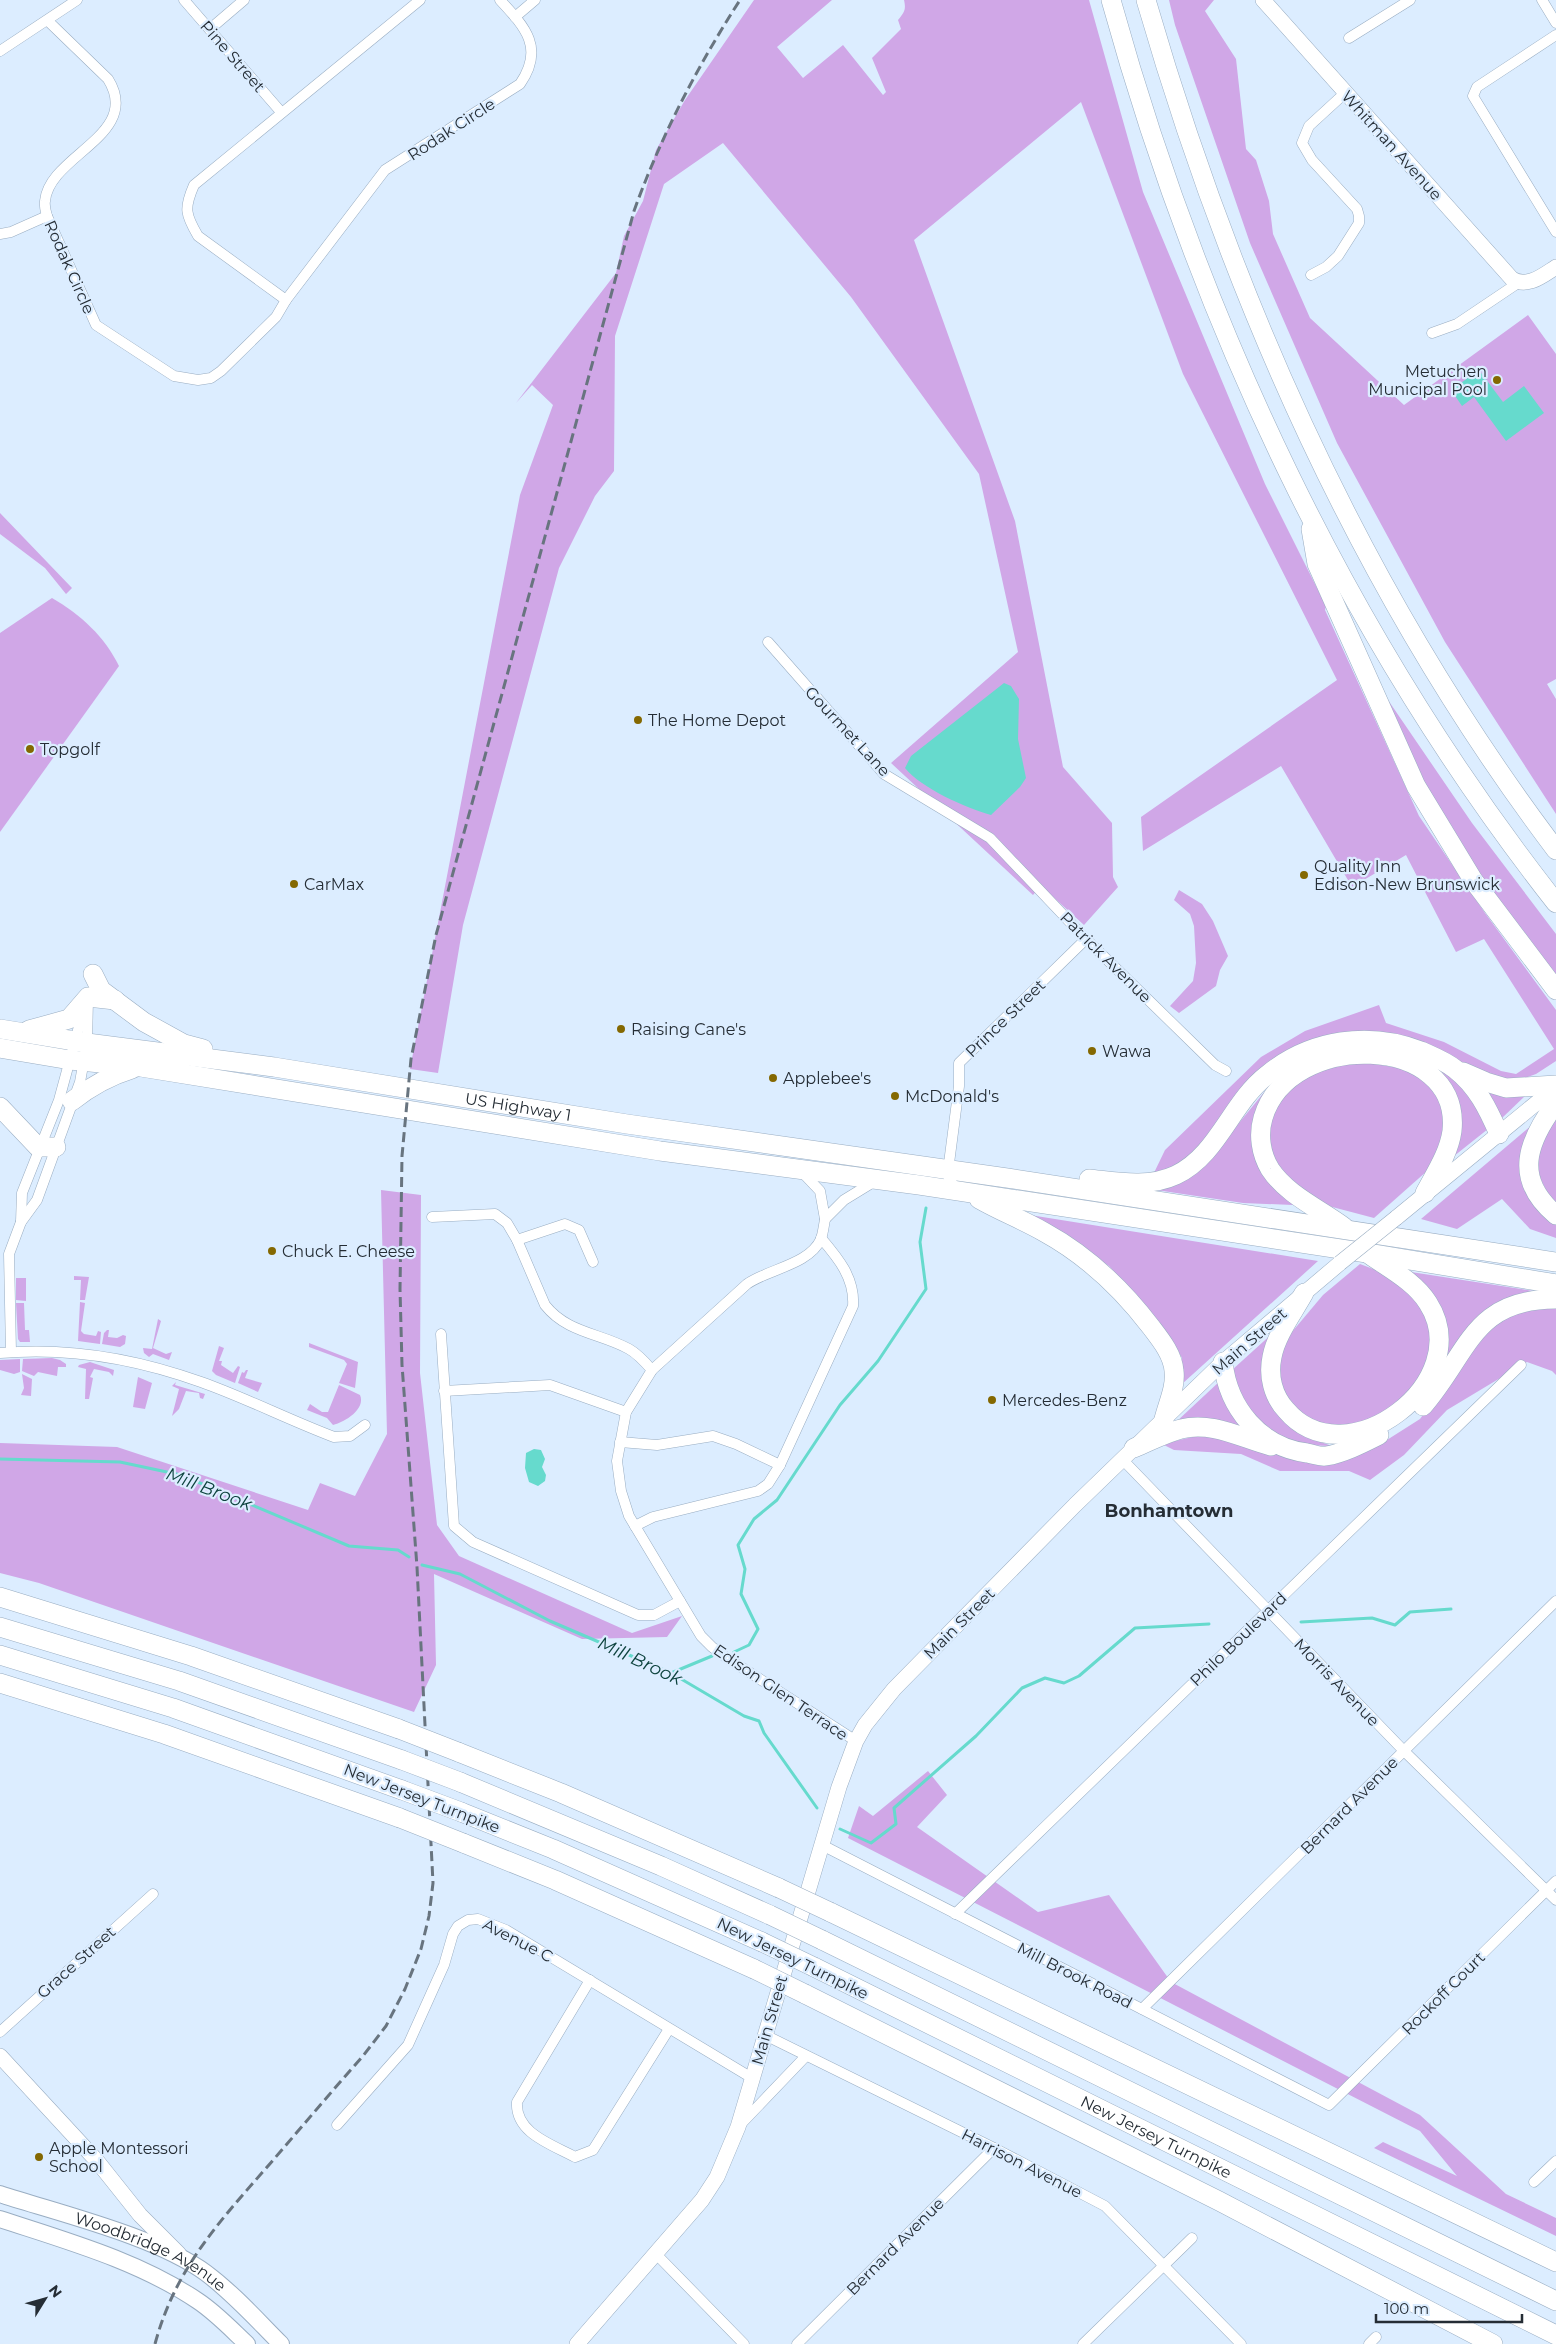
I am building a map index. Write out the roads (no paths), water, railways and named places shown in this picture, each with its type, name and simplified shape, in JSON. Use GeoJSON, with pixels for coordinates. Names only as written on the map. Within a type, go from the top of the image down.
{"type":"FeatureCollection","features":[{"type":"Feature","properties":{"kind":"highway"},"geometry":{"type":"LineString","coordinates":[[1111,0],[1155,144],[1201,273],[1258,408],[1307,510],[1360,609],[1431,727],[1519,855],[1556,903]]}},
{"type":"Feature","properties":{"kind":"highway"},"geometry":{"type":"LineString","coordinates":[[1146,0],[1195,159],[1223,237],[1287,394],[1383,585],[1429,662],[1510,787],[1556,850]]}},
{"type":"Feature","properties":{"kind":"highway"},"geometry":{"type":"LineString","coordinates":[[1307,510],[1317,564],[1416,786],[1473,880],[1556,990]]}},
{"type":"Feature","properties":{"kind":"highway"},"geometry":{"type":"LineString","coordinates":[[93,974],[101,990],[144,1022],[184,1044],[274,1067]]}},
{"type":"Feature","properties":{"kind":"highway"},"geometry":{"type":"LineString","coordinates":[[9,1030],[54,1025],[69,1019],[88,997],[115,1000]]}},
{"type":"Feature","properties":{"kind":"highway"},"geometry":{"type":"LineString","coordinates":[[9,1030],[141,1067],[660,1152],[963,1192],[1367,1253],[1556,1284]]}},
{"type":"Feature","properties":{"kind":"highway"},"geometry":{"type":"LineString","coordinates":[[1058,1186],[1073,1177],[1146,1183],[1175,1176],[1202,1157],[1240,1104],[1266,1075],[1289,1059],[1314,1048],[1351,1041],[1390,1042],[1424,1052],[1454,1068],[1486,1082],[1506,1088],[1556,1086]]}},
{"type":"Feature","properties":{"kind":"highway"},"geometry":{"type":"LineString","coordinates":[[0,1048],[79,1051]]}},
{"type":"Feature","properties":{"kind":"highway","name":"US Highway 1"},"geometry":{"type":"LineString","coordinates":[[79,1051],[274,1067],[627,1124],[1058,1186],[1556,1262]]}},
{"type":"Feature","properties":{"kind":"highway"},"geometry":{"type":"LineString","coordinates":[[1347,1229],[1284,1185],[1270,1168],[1264,1156],[1260,1133],[1266,1107],[1280,1085],[1304,1068],[1333,1058],[1376,1055],[1406,1061],[1429,1074],[1444,1090],[1450,1106],[1452,1122],[1447,1150],[1425,1193]]}},
{"type":"Feature","properties":{"kind":"highway"},"geometry":{"type":"LineString","coordinates":[[72,1101],[90,1087],[114,1074],[141,1067]]}},
{"type":"Feature","properties":{"kind":"highway"},"geometry":{"type":"LineString","coordinates":[[1454,1068],[1484,1101],[1499,1134]]}},
{"type":"Feature","properties":{"kind":"highway"},"geometry":{"type":"LineString","coordinates":[[1556,1103],[1540,1125],[1531,1144],[1529,1160],[1536,1191],[1556,1215]]}},
{"type":"Feature","properties":{"kind":"highway"},"geometry":{"type":"LineString","coordinates":[[0,1107],[47,1147]]}},
{"type":"Feature","properties":{"kind":"highway"},"geometry":{"type":"LineString","coordinates":[[963,1192],[1064,1244],[1100,1271],[1129,1299],[1157,1335],[1173,1364],[1174,1380],[1164,1419]]}},
{"type":"Feature","properties":{"kind":"highway"},"geometry":{"type":"LineString","coordinates":[[1304,1293],[1282,1333],[1272,1356],[1273,1388],[1282,1406],[1300,1424],[1324,1434],[1339,1436],[1358,1432],[1384,1421],[1406,1405],[1425,1384],[1435,1367],[1439,1339],[1435,1317],[1423,1296],[1409,1283],[1367,1253]]}},
{"type":"Feature","properties":{"kind":"highway"},"geometry":{"type":"LineString","coordinates":[[1128,1453],[1182,1428],[1205,1427],[1284,1449],[1325,1456],[1353,1448],[1402,1424],[1431,1396],[1475,1332],[1491,1315],[1519,1303],[1556,1299]]}},
{"type":"Feature","properties":{"kind":"highway"},"geometry":{"type":"LineString","coordinates":[[1223,1362],[1225,1378],[1230,1393],[1242,1415],[1255,1428],[1284,1449]]}},
{"type":"Feature","properties":{"kind":"highway"},"geometry":{"type":"LineString","coordinates":[[0,1597],[182,1653],[398,1729],[570,1796],[830,1912],[1556,2262]]}},
{"type":"Feature","properties":{"kind":"highway","name":"New Jersey Turnpike"},"geometry":{"type":"LineString","coordinates":[[0,1627],[179,1681],[402,1760],[460,1782],[661,1866],[822,1940],[1556,2301]]}},
{"type":"Feature","properties":{"kind":"highway","name":"New Jersey Turnpike"},"geometry":{"type":"LineString","coordinates":[[0,1655],[173,1708],[461,1812],[571,1857],[814,1967],[1556,2335]]}},
{"type":"Feature","properties":{"kind":"highway","name":"New Jersey Turnpike"},"geometry":{"type":"LineString","coordinates":[[0,1683],[173,1737],[400,1818],[555,1880],[806,1994],[1219,2201],[1493,2344]]}},
{"type":"Feature","properties":{"kind":"main road","name":"Whitman Avenue"},"geometry":{"type":"LineString","coordinates":[[1263,0],[1512,279],[1521,283]]}},
{"type":"Feature","properties":{"kind":"main road"},"geometry":{"type":"LineString","coordinates":[[1521,283],[1536,280],[1556,268]]}},
{"type":"Feature","properties":{"kind":"main road","name":"Main Street"},"geometry":{"type":"LineString","coordinates":[[577,2344],[685,2222],[717,2177],[738,2127],[820,1844],[856,1742],[865,1725],[894,1689],[1128,1453],[1223,1362],[1340,1263],[1556,1086]]}},
{"type":"Feature","properties":{"kind":"main road"},"geometry":{"type":"LineString","coordinates":[[0,2056],[5,2064],[97,2161],[140,2215],[190,2263]]}},
{"type":"Feature","properties":{"kind":"main road","name":"Woodbridge Avenue"},"geometry":{"type":"LineString","coordinates":[[0,2194],[120,2233],[190,2263],[231,2294],[281,2344]]}},
{"type":"Feature","properties":{"kind":"main road","name":"Woodbridge Avenue"},"geometry":{"type":"LineString","coordinates":[[0,2219],[71,2242],[156,2276],[199,2302],[247,2344]]}},
{"type":"Feature","properties":{"kind":"main road","name":"Main Street"},"geometry":{"type":"LineString","coordinates":[[566,2344],[596,2321]]}},
{"type":"Feature","properties":{"kind":"street"},"geometry":{"type":"LineString","coordinates":[[0,51],[77,0]]}},
{"type":"Feature","properties":{"kind":"street","name":"Pine Street"},"geometry":{"type":"LineString","coordinates":[[184,0],[281,112]]}},
{"type":"Feature","properties":{"kind":"street"},"geometry":{"type":"LineString","coordinates":[[210,29],[244,0]]}},
{"type":"Feature","properties":{"kind":"street"},"geometry":{"type":"LineString","coordinates":[[286,300],[198,236],[189,222],[186,204],[194,184],[420,0]]}},
{"type":"Feature","properties":{"kind":"street","name":"Rodak Circle"},"geometry":{"type":"LineString","coordinates":[[48,21],[108,79],[114,90],[116,103],[110,123],[49,188],[44,202],[47,216],[96,324],[174,376],[198,380],[211,378],[221,371],[276,317],[286,300],[385,170],[520,84],[529,72],[532,50],[528,36],[500,0]]}},
{"type":"Feature","properties":{"kind":"street"},"geometry":{"type":"LineString","coordinates":[[515,17],[534,0]]}},
{"type":"Feature","properties":{"kind":"street"},"geometry":{"type":"LineString","coordinates":[[1349,38],[1410,0]]}},
{"type":"Feature","properties":{"kind":"street"},"geometry":{"type":"LineString","coordinates":[[1542,0],[1556,23]]}},
{"type":"Feature","properties":{"kind":"street"},"geometry":{"type":"LineString","coordinates":[[1556,35],[1477,87],[1473,96],[1556,232]]}},
{"type":"Feature","properties":{"kind":"street"},"geometry":{"type":"LineString","coordinates":[[1312,275],[1333,262],[1358,223],[1357,209],[1312,160],[1302,143],[1309,126],[1345,93]]}},
{"type":"Feature","properties":{"kind":"street"},"geometry":{"type":"LineString","coordinates":[[0,234],[11,232],[47,216]]}},
{"type":"Feature","properties":{"kind":"street"},"geometry":{"type":"LineString","coordinates":[[1432,333],[1457,324],[1521,283]]}},
{"type":"Feature","properties":{"kind":"street","name":"Gourmet Lane"},"geometry":{"type":"LineString","coordinates":[[768,642],[884,774],[990,838]]}},
{"type":"Feature","properties":{"kind":"street","name":"Patrick Avenue"},"geometry":{"type":"LineString","coordinates":[[990,838],[1086,939],[1215,1065],[1226,1071]]}},
{"type":"Feature","properties":{"kind":"street","name":"Prince Street"},"geometry":{"type":"LineString","coordinates":[[948,1171],[959,1086],[959,1063],[1086,939]]}},
{"type":"Feature","properties":{"kind":"street"},"geometry":{"type":"LineString","coordinates":[[21,1222],[22,1193],[72,1101],[88,997]]}},
{"type":"Feature","properties":{"kind":"street"},"geometry":{"type":"LineString","coordinates":[[11,1352],[9,1254],[21,1222],[37,1200],[47,1147],[59,1100],[79,1051]]}},
{"type":"Feature","properties":{"kind":"street"},"geometry":{"type":"LineString","coordinates":[[635,1526],[653,1516],[758,1491],[768,1484],[780,1465],[853,1306],[853,1297],[848,1277],[840,1261],[821,1238],[825,1219],[820,1191],[811,1179],[797,1169]]}},
{"type":"Feature","properties":{"kind":"street"},"geometry":{"type":"LineString","coordinates":[[948,1171],[949,1178],[963,1192]]}},
{"type":"Feature","properties":{"kind":"street"},"geometry":{"type":"LineString","coordinates":[[825,1219],[844,1200],[877,1180]]}},
{"type":"Feature","properties":{"kind":"street"},"geometry":{"type":"LineString","coordinates":[[432,1217],[496,1214],[507,1223],[517,1240],[540,1295],[552,1314],[575,1328],[628,1348],[652,1370]]}},
{"type":"Feature","properties":{"kind":"street"},"geometry":{"type":"LineString","coordinates":[[517,1240],[565,1224],[579,1230],[592,1262]]}},
{"type":"Feature","properties":{"kind":"street","name":"Edison Glen Terrace"},"geometry":{"type":"LineString","coordinates":[[821,1238],[811,1250],[792,1263],[761,1275],[747,1284],[652,1370],[626,1412],[617,1461],[618,1476],[624,1503],[635,1526],[701,1636],[712,1647],[856,1742]]}},
{"type":"Feature","properties":{"kind":"street"},"geometry":{"type":"LineString","coordinates":[[441,1334],[452,1519],[454,1526],[472,1542],[638,1614],[654,1614],[680,1601]]}},
{"type":"Feature","properties":{"kind":"street"},"geometry":{"type":"LineString","coordinates":[[0,1353],[64,1351],[132,1362],[202,1382],[334,1437],[350,1436],[365,1425]]}},
{"type":"Feature","properties":{"kind":"street","name":"Philo Boulevard"},"geometry":{"type":"LineString","coordinates":[[955,1914],[1521,1365]]}},
{"type":"Feature","properties":{"kind":"street"},"geometry":{"type":"LineString","coordinates":[[444,1391],[550,1385],[626,1412]]}},
{"type":"Feature","properties":{"kind":"street"},"geometry":{"type":"LineString","coordinates":[[620,1442],[657,1445],[713,1436],[736,1444],[780,1465]]}},
{"type":"Feature","properties":{"kind":"street","name":"Morris Avenue"},"geometry":{"type":"LineString","coordinates":[[1128,1453],[1267,1611],[1404,1751],[1556,1900]]}},
{"type":"Feature","properties":{"kind":"street","name":"Bernard Avenue"},"geometry":{"type":"LineString","coordinates":[[1142,2009],[1556,1601]]}},
{"type":"Feature","properties":{"kind":"street","name":"Mill Brook Road"},"geometry":{"type":"LineString","coordinates":[[820,1844],[1329,2105]]}},
{"type":"Feature","properties":{"kind":"street","name":"Rockoff Court"},"geometry":{"type":"LineString","coordinates":[[1329,2105],[1556,1881]]}},
{"type":"Feature","properties":{"kind":"street","name":"Grace Street"},"geometry":{"type":"LineString","coordinates":[[0,2032],[153,1894]]}},
{"type":"Feature","properties":{"kind":"street","name":"Avenue C"},"geometry":{"type":"LineString","coordinates":[[337,2125],[408,2045],[444,1965],[453,1934],[458,1926],[468,1920],[478,1919],[491,1922],[752,2078]]}},
{"type":"Feature","properties":{"kind":"street"},"geometry":{"type":"LineString","coordinates":[[590,1980],[517,2102],[520,2122],[528,2131],[575,2157],[593,2150],[669,2029]]}},
{"type":"Feature","properties":{"kind":"street","name":"Harrison Avenue"},"geometry":{"type":"LineString","coordinates":[[765,2035],[994,2148],[1105,2206],[1241,2344]]}},
{"type":"Feature","properties":{"kind":"street"},"geometry":{"type":"LineString","coordinates":[[738,2127],[806,2056]]}},
{"type":"Feature","properties":{"kind":"street","name":"Bernard Avenue"},"geometry":{"type":"LineString","coordinates":[[797,2344],[994,2148]]}},
{"type":"Feature","properties":{"kind":"street"},"geometry":{"type":"LineString","coordinates":[[1534,2182],[1556,2160]]}},
{"type":"Feature","properties":{"kind":"street"},"geometry":{"type":"LineString","coordinates":[[1083,2344],[1192,2238]]}},
{"type":"Feature","properties":{"kind":"street"},"geometry":{"type":"LineString","coordinates":[[656,2255],[744,2344]]}},
{"type":"Feature","properties":{"kind":"waterway"},"geometry":{"type":"LineString","coordinates":[[734,1652],[749,1645],[758,1629],[741,1594],[745,1569],[738,1545],[754,1519],[777,1500],[840,1405],[878,1361],[926,1289],[920,1242],[926,1208]]}},
{"type":"Feature","properties":{"kind":"waterway","name":"Mill Brook"},"geometry":{"type":"LineString","coordinates":[[0,1459],[120,1462],[181,1475],[349,1546],[398,1550],[409,1557]]}},
{"type":"Feature","properties":{"kind":"waterway","name":"Mill Brook"},"geometry":{"type":"LineString","coordinates":[[422,1565],[460,1574],[550,1621],[671,1673],[744,1716],[759,1721],[764,1733],[817,1808]]}},
{"type":"Feature","properties":{"kind":"waterway","name":"Mill Brook"},"geometry":{"type":"LineString","coordinates":[[1301,1622],[1372,1618],[1395,1625],[1410,1612],[1451,1609]]}},
{"type":"Feature","properties":{"kind":"waterway","name":"Mill Brook"},"geometry":{"type":"LineString","coordinates":[[840,1829],[871,1843],[896,1824],[894,1808],[976,1736],[1022,1688],[1045,1678],[1064,1683],[1079,1676],[1135,1628],[1209,1624]]}},
{"type":"Feature","properties":{"kind":"waterway"},"geometry":{"type":"LineString","coordinates":[[671,1673],[712,1656]]}},
{"type":"Feature","properties":{"kind":"railway"},"geometry":{"type":"LineString","coordinates":[[155,2344],[174,2292],[201,2248],[232,2207],[363,2056],[386,2026],[405,1989],[421,1949],[429,1916],[433,1883],[417,1567],[402,1365],[400,1289],[402,1156],[411,1059],[436,935],[634,211],[656,156],[681,102],[740,0]]}},
{"type":"Feature","properties":{"kind":"place","name":"Metuchen Municipal Pool"},"geometry":{"type":"Point","coordinates":[1497,380]}},
{"type":"Feature","properties":{"kind":"place","name":"The Home Depot"},"geometry":{"type":"Point","coordinates":[638,720]}},
{"type":"Feature","properties":{"kind":"place","name":"Topgolf"},"geometry":{"type":"Point","coordinates":[30,749]}},
{"type":"Feature","properties":{"kind":"place","name":"Quality Inn Edison-New Brunswick"},"geometry":{"type":"Point","coordinates":[1304,875]}},
{"type":"Feature","properties":{"kind":"place","name":"CarMax"},"geometry":{"type":"Point","coordinates":[294,884]}},
{"type":"Feature","properties":{"kind":"place","name":"Raising Cane's"},"geometry":{"type":"Point","coordinates":[621,1029]}},
{"type":"Feature","properties":{"kind":"place","name":"Wawa"},"geometry":{"type":"Point","coordinates":[1092,1051]}},
{"type":"Feature","properties":{"kind":"place","name":"Applebee's"},"geometry":{"type":"Point","coordinates":[773,1078]}},
{"type":"Feature","properties":{"kind":"place","name":"McDonald's"},"geometry":{"type":"Point","coordinates":[895,1096]}},
{"type":"Feature","properties":{"kind":"place","name":"Chuck E. Cheese"},"geometry":{"type":"Point","coordinates":[272,1251]}},
{"type":"Feature","properties":{"kind":"place","name":"Mercedes-Benz"},"geometry":{"type":"Point","coordinates":[992,1400]}},
{"type":"Feature","properties":{"kind":"place","name":"Apple Montessori School"},"geometry":{"type":"Point","coordinates":[39,2157]}},
{"type":"Feature","properties":{"kind":"district","name":"Bonhamtown"},"geometry":{"type":"Point","coordinates":[1169,1511]}}]}
